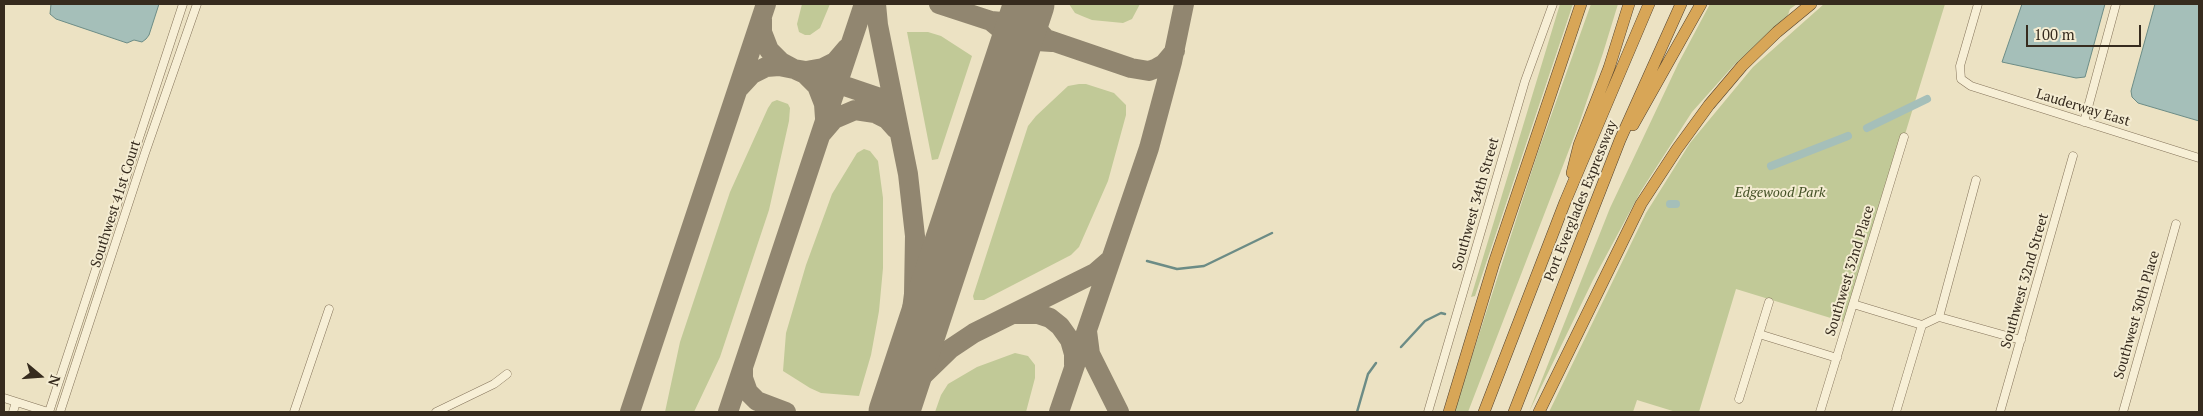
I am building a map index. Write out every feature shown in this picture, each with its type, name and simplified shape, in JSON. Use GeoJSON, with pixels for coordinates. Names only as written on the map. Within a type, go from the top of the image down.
{"type":"FeatureCollection","features":[{"type":"Feature","properties":{"kind":"highway"},"geometry":{"type":"LineString","coordinates":[[1449,412],[1494,264],[1581,4]]}},
{"type":"Feature","properties":{"kind":"highway"},"geometry":{"type":"LineString","coordinates":[[1566,202],[1579,145],[1609,68],[1628,4]]}},
{"type":"Feature","properties":{"kind":"highway","name":"Port Everglades Expressway"},"geometry":{"type":"LineString","coordinates":[[1484,412],[1566,202],[1649,4]]}},
{"type":"Feature","properties":{"kind":"highway","name":"Port Everglades Expressway"},"geometry":{"type":"LineString","coordinates":[[1514,412],[1620,140],[1681,4]]}},
{"type":"Feature","properties":{"kind":"highway"},"geometry":{"type":"LineString","coordinates":[[1620,140],[1636,121],[1701,4]]}},
{"type":"Feature","properties":{"kind":"highway"},"geometry":{"type":"LineString","coordinates":[[1539,412],[1641,204],[1676,149],[1709,105],[1742,66],[1777,32],[1811,4]]}},
{"type":"Feature","properties":{"kind":"street","name":"Southwest 41st Court"},"geometry":{"type":"LineString","coordinates":[[49,412],[183,4]]}},
{"type":"Feature","properties":{"kind":"street","name":"Southwest 41st Court"},"geometry":{"type":"LineString","coordinates":[[60,412],[145,153],[197,4]]}},
{"type":"Feature","properties":{"kind":"street","name":"Southwest 34th Street"},"geometry":{"type":"LineString","coordinates":[[1428,412],[1525,81],[1553,4]]}},
{"type":"Feature","properties":{"kind":"street","name":"Lauderway East"},"geometry":{"type":"LineString","coordinates":[[1978,4],[1960,66],[1962,79],[1971,86],[2199,158]]}},
{"type":"Feature","properties":{"kind":"street"},"geometry":{"type":"LineString","coordinates":[[2084,122],[2116,4]]}},
{"type":"Feature","properties":{"kind":"street","name":"Southwest 32nd Place"},"geometry":{"type":"LineString","coordinates":[[1820,412],[1904,137]]}},
{"type":"Feature","properties":{"kind":"street","name":"Southwest 32nd Street"},"geometry":{"type":"LineString","coordinates":[[2000,412],[2073,156]]}},
{"type":"Feature","properties":{"kind":"street"},"geometry":{"type":"LineString","coordinates":[[1939,317],[1976,180]]}},
{"type":"Feature","properties":{"kind":"street","name":"Southwest 30th Place"},"geometry":{"type":"LineString","coordinates":[[2123,412],[2176,224]]}},
{"type":"Feature","properties":{"kind":"street"},"geometry":{"type":"LineString","coordinates":[[1739,399],[1769,302]]}},
{"type":"Feature","properties":{"kind":"street"},"geometry":{"type":"LineString","coordinates":[[1853,304],[1922,325],[1939,317],[2021,340]]}},
{"type":"Feature","properties":{"kind":"street"},"geometry":{"type":"LineString","coordinates":[[294,412],[329,309]]}},
{"type":"Feature","properties":{"kind":"street"},"geometry":{"type":"LineString","coordinates":[[1896,412],[1922,325]]}},
{"type":"Feature","properties":{"kind":"street"},"geometry":{"type":"LineString","coordinates":[[1759,334],[1836,358]]}},
{"type":"Feature","properties":{"kind":"street"},"geometry":{"type":"LineString","coordinates":[[436,412],[494,384],[507,374]]}},
{"type":"Feature","properties":{"kind":"street"},"geometry":{"type":"LineString","coordinates":[[4,398],[49,412]]}},
{"type":"Feature","properties":{"kind":"street"},"geometry":{"type":"LineString","coordinates":[[13,412],[16,402]]}},
{"type":"Feature","properties":{"kind":"green space"},"geometry":{"type":"Polygon","coordinates":[[[802,4],[830,4],[820,28],[810,35],[799,32],[797,24],[802,4]]]}},
{"type":"Feature","properties":{"kind":"green space"},"geometry":{"type":"Polygon","coordinates":[[[1069,4],[1140,4],[1132,19],[1123,23],[1092,20],[1075,13],[1069,4]]]}},
{"type":"Feature","properties":{"kind":"green space"},"geometry":{"type":"Polygon","coordinates":[[[1560,4],[1573,4],[1475,296],[1471,297],[1560,4]]]}},
{"type":"Feature","properties":{"kind":"green space"},"geometry":{"type":"Polygon","coordinates":[[[1591,4],[1618,4],[1579,124],[1468,412],[1454,412],[1537,155],[1591,4]]]}},
{"type":"Feature","properties":{"kind":"green space"},"geometry":{"type":"Polygon","coordinates":[[[1710,4],[1797,4],[1790,9],[1788,15],[1734,65],[1692,112],[1641,191],[1593,280],[1529,412],[1610,208],[1678,64],[1710,4]]]}},
{"type":"Feature","properties":{"kind":"green space","name":"Edgewood Park"},"geometry":{"type":"Polygon","coordinates":[[[1824,4],[1945,4],[1847,323],[1736,289],[1699,412],[1676,412],[1637,400],[1633,412],[1549,412],[1646,213],[1690,143],[1753,67],[1824,4]]]}},
{"type":"Feature","properties":{"kind":"green space"},"geometry":{"type":"Polygon","coordinates":[[[907,32],[928,32],[941,36],[972,56],[938,159],[932,160],[907,32]]]}},
{"type":"Feature","properties":{"kind":"green space"},"geometry":{"type":"Polygon","coordinates":[[[1086,84],[1114,93],[1126,105],[1126,115],[1108,181],[1079,247],[1071,255],[984,300],[974,300],[973,296],[1028,126],[1068,86],[1086,84]]]}},
{"type":"Feature","properties":{"kind":"green space"},"geometry":{"type":"Polygon","coordinates":[[[777,100],[788,104],[790,108],[789,121],[769,210],[720,357],[694,412],[665,412],[680,342],[730,192],[768,108],[772,102],[777,100]]]}},
{"type":"Feature","properties":{"kind":"green space"},"geometry":{"type":"Polygon","coordinates":[[[864,149],[870,151],[878,161],[883,198],[883,268],[879,311],[871,355],[859,396],[821,393],[783,371],[786,333],[806,265],[832,194],[857,153],[864,149]]]}},
{"type":"Feature","properties":{"kind":"green space"},"geometry":{"type":"Polygon","coordinates":[[[1015,353],[1028,356],[1035,365],[1035,378],[1026,412],[935,412],[941,395],[948,384],[977,367],[1015,353]]]}},
{"type":"Feature","properties":{"kind":"water"},"geometry":{"type":"Polygon","coordinates":[[[51,4],[159,4],[146,39],[142,42],[134,40],[127,43],[56,19],[50,14],[51,4]]]}},
{"type":"Feature","properties":{"kind":"water"},"geometry":{"type":"Polygon","coordinates":[[[2022,4],[2105,4],[2085,77],[2076,78],[2002,62],[2022,4]]]}},
{"type":"Feature","properties":{"kind":"water"},"geometry":{"type":"Polygon","coordinates":[[[2155,4],[2199,4],[2199,121],[2138,103],[2132,97],[2131,91],[2155,4]]]}},
{"type":"Feature","properties":{"kind":"waterway"},"geometry":{"type":"LineString","coordinates":[[1867,128],[1927,99]]}},
{"type":"Feature","properties":{"kind":"waterway"},"geometry":{"type":"LineString","coordinates":[[1771,166],[1848,136]]}},
{"type":"Feature","properties":{"kind":"waterway"},"geometry":{"type":"LineString","coordinates":[[1670,204],[1676,204]]}},
{"type":"Feature","properties":{"kind":"waterway"},"geometry":{"type":"LineString","coordinates":[[1147,261],[1177,269],[1204,266],[1272,233]]}},
{"type":"Feature","properties":{"kind":"waterway"},"geometry":{"type":"LineString","coordinates":[[1401,347],[1425,321],[1441,313],[1445,314]]}},
{"type":"Feature","properties":{"kind":"waterway"},"geometry":{"type":"LineString","coordinates":[[1357,412],[1368,374],[1376,363]]}},
{"type":"Feature","properties":{"kind":"taxiway"},"geometry":{"type":"LineString","coordinates":[[630,412],[766,4]]}},
{"type":"Feature","properties":{"kind":"taxiway"},"geometry":{"type":"LineString","coordinates":[[728,412],[864,4]]}},
{"type":"Feature","properties":{"kind":"taxiway"},"geometry":{"type":"LineString","coordinates":[[876,4],[878,25],[908,174],[915,236],[914,294],[902,387]]}},
{"type":"Feature","properties":{"kind":"taxiway"},"geometry":{"type":"LineString","coordinates":[[939,4],[991,21],[1002,22],[1019,14],[1027,4]]}},
{"type":"Feature","properties":{"kind":"taxiway"},"geometry":{"type":"LineString","coordinates":[[1032,4],[1031,17],[1034,26],[1046,39],[1131,68],[1149,71],[1157,68],[1164,64],[1175,51]]}},
{"type":"Feature","properties":{"kind":"taxiway"},"geometry":{"type":"LineString","coordinates":[[1059,412],[1149,148],[1172,62],[1184,4]]}},
{"type":"Feature","properties":{"kind":"taxiway"},"geometry":{"type":"LineString","coordinates":[[762,19],[762,32],[769,50],[781,62],[794,69],[806,71],[823,68],[835,62],[847,48]]}},
{"type":"Feature","properties":{"kind":"taxiway"},"geometry":{"type":"LineString","coordinates":[[991,21],[1003,31],[1009,43],[1009,66]]}},
{"type":"Feature","properties":{"kind":"taxiway"},"geometry":{"type":"LineString","coordinates":[[1009,66],[1025,45],[1037,41],[1052,42]]}},
{"type":"Feature","properties":{"kind":"taxiway"},"geometry":{"type":"LineString","coordinates":[[739,88],[752,74],[766,67],[779,66],[794,69],[805,74],[817,86],[824,104],[825,118]]}},
{"type":"Feature","properties":{"kind":"taxiway"},"geometry":{"type":"LineString","coordinates":[[824,79],[880,98],[896,116]]}},
{"type":"Feature","properties":{"kind":"taxiway"},"geometry":{"type":"LineString","coordinates":[[822,133],[834,119],[855,110],[875,113],[887,119],[896,129]]}},
{"type":"Feature","properties":{"kind":"taxiway"},"geometry":{"type":"LineString","coordinates":[[895,412],[916,382],[950,349],[974,333],[1095,273],[1110,260]]}},
{"type":"Feature","properties":{"kind":"taxiway"},"geometry":{"type":"LineString","coordinates":[[1016,314],[1038,314],[1050,318],[1060,326],[1070,340],[1074,354],[1074,365]]}},
{"type":"Feature","properties":{"kind":"taxiway"},"geometry":{"type":"LineString","coordinates":[[1087,331],[1090,354],[1119,412]]}},
{"type":"Feature","properties":{"kind":"taxiway"},"geometry":{"type":"LineString","coordinates":[[743,368],[743,378],[748,392],[757,401],[786,412]]}},
{"type":"Feature","properties":{"kind":"runway"},"geometry":{"type":"LineString","coordinates":[[894,412],[1029,4]]}}]}
